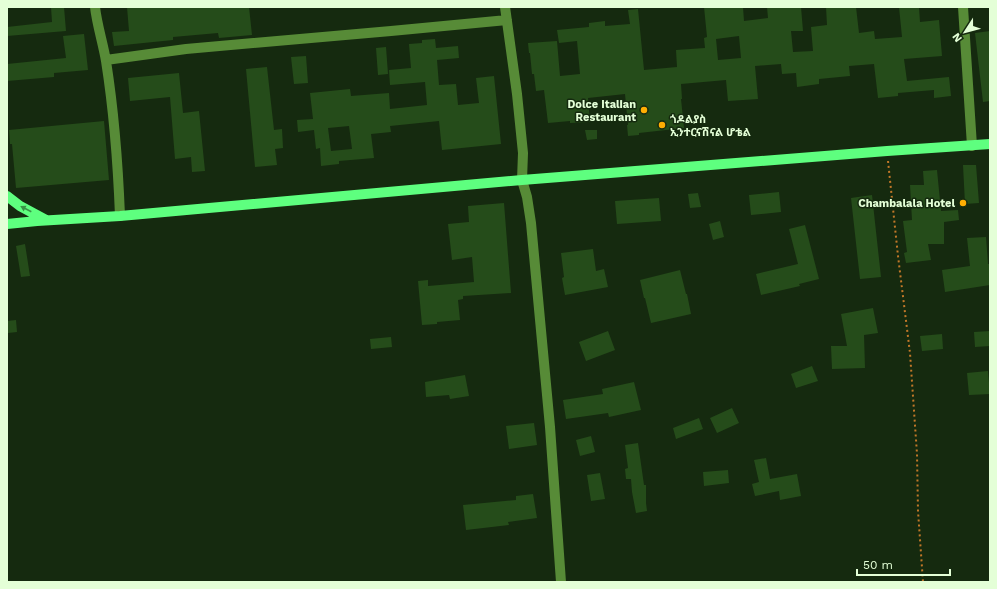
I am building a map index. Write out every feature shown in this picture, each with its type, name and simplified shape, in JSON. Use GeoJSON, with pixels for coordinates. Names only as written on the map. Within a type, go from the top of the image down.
{"type":"FeatureCollection","features":[{"type":"Feature","properties":{"kind":"main road"},"geometry":{"type":"LineString","coordinates":[[7,224],[46,220],[120,216],[522,180],[990,144]]}},
{"type":"Feature","properties":{"kind":"main road"},"geometry":{"type":"LineString","coordinates":[[7,196],[20,206],[46,220]]}},
{"type":"Feature","properties":{"kind":"street"},"geometry":{"type":"LineString","coordinates":[[95,7],[106,60],[113,111],[120,216]]}},
{"type":"Feature","properties":{"kind":"street"},"geometry":{"type":"LineString","coordinates":[[505,7],[517,94],[523,153],[522,180],[527,198],[531,223],[550,427],[561,582]]}},
{"type":"Feature","properties":{"kind":"street"},"geometry":{"type":"LineString","coordinates":[[963,7],[972,146]]}},
{"type":"Feature","properties":{"kind":"street"},"geometry":{"type":"LineString","coordinates":[[106,60],[186,49],[507,20]]}},
{"type":"Feature","properties":{"kind":"path"},"geometry":{"type":"LineString","coordinates":[[887,151],[910,353],[917,454],[918,511],[923,582]]}},
{"type":"Feature","properties":{"kind":"building"},"geometry":{"type":"Polygon","coordinates":[[[51,7],[64,7],[66,31],[7,36],[7,27],[52,22],[51,7]]]}},
{"type":"Feature","properties":{"kind":"building"},"geometry":{"type":"Polygon","coordinates":[[[127,7],[249,7],[252,35],[219,38],[218,33],[173,37],[173,40],[114,46],[112,32],[129,31],[127,7]]]}},
{"type":"Feature","properties":{"kind":"building"},"geometry":{"type":"Polygon","coordinates":[[[704,7],[743,7],[744,21],[768,18],[767,7],[801,7],[803,31],[791,31],[793,52],[813,51],[811,27],[827,25],[826,7],[856,7],[859,33],[874,31],[875,39],[902,37],[899,7],[919,7],[920,22],[939,20],[942,56],[904,59],[907,81],[949,77],[951,96],[934,98],[934,90],[898,93],[898,96],[878,98],[874,64],[849,66],[850,76],[819,79],[819,84],[797,87],[796,73],[782,74],[781,64],[755,66],[758,99],[728,101],[726,80],[681,84],[684,128],[639,133],[639,135],[628,136],[625,94],[588,98],[590,122],[570,123],[570,121],[548,123],[544,90],[536,91],[528,43],[557,41],[560,76],[580,74],[577,41],[559,43],[557,30],[589,27],[589,23],[605,21],[605,26],[630,24],[628,10],[638,9],[644,70],[677,67],[676,50],[705,48],[704,38],[707,37],[704,7]],[[739,36],[716,39],[718,60],[741,58],[739,36]]]}},
{"type":"Feature","properties":{"kind":"building"},"geometry":{"type":"Polygon","coordinates":[[[990,31],[990,101],[983,102],[975,33],[990,31]]]}},
{"type":"Feature","properties":{"kind":"building"},"geometry":{"type":"Polygon","coordinates":[[[84,34],[88,70],[54,73],[54,77],[7,81],[7,64],[66,58],[63,36],[84,34]]]}},
{"type":"Feature","properties":{"kind":"building"},"geometry":{"type":"Polygon","coordinates":[[[435,39],[436,48],[458,46],[459,58],[437,60],[439,85],[456,84],[458,105],[479,103],[476,78],[494,76],[501,144],[442,150],[439,121],[390,126],[391,132],[371,134],[374,158],[339,161],[339,164],[321,166],[320,148],[316,149],[314,130],[298,132],[297,120],[313,119],[310,93],[350,89],[351,96],[389,93],[390,109],[427,105],[425,82],[390,85],[389,70],[411,68],[409,44],[422,43],[422,40],[435,39]],[[349,126],[328,128],[331,151],[352,149],[349,126]]]}},
{"type":"Feature","properties":{"kind":"building"},"geometry":{"type":"Polygon","coordinates":[[[386,47],[388,74],[378,75],[376,48],[386,47]]]}},
{"type":"Feature","properties":{"kind":"building"},"geometry":{"type":"Polygon","coordinates":[[[306,56],[308,83],[294,84],[291,57],[306,56]]]}},
{"type":"Feature","properties":{"kind":"building"},"geometry":{"type":"Polygon","coordinates":[[[267,67],[274,130],[282,129],[283,148],[275,149],[277,165],[255,167],[246,69],[267,67]]]}},
{"type":"Feature","properties":{"kind":"building"},"geometry":{"type":"Polygon","coordinates":[[[179,73],[183,113],[199,111],[205,171],[192,172],[191,157],[175,159],[170,97],[130,101],[128,78],[179,73]]]}},
{"type":"Feature","properties":{"kind":"building"},"geometry":{"type":"Polygon","coordinates":[[[104,121],[109,180],[16,188],[12,144],[10,144],[9,130],[104,121]]]}},
{"type":"Feature","properties":{"kind":"building"},"geometry":{"type":"Polygon","coordinates":[[[585,130],[597,130],[597,139],[587,140],[585,130]]]}},
{"type":"Feature","properties":{"kind":"building"},"geometry":{"type":"Polygon","coordinates":[[[963,165],[976,165],[979,203],[965,204],[963,165]]]}},
{"type":"Feature","properties":{"kind":"building"},"geometry":{"type":"Polygon","coordinates":[[[937,170],[941,211],[958,210],[959,220],[944,222],[944,244],[928,244],[931,260],[906,263],[904,253],[907,252],[903,221],[912,220],[910,185],[924,185],[923,171],[937,170]]]}},
{"type":"Feature","properties":{"kind":"building"},"geometry":{"type":"Polygon","coordinates":[[[779,192],[781,212],[751,215],[749,195],[779,192]]]}},
{"type":"Feature","properties":{"kind":"building"},"geometry":{"type":"Polygon","coordinates":[[[698,193],[701,207],[690,208],[688,194],[698,193]]]}},
{"type":"Feature","properties":{"kind":"building"},"geometry":{"type":"Polygon","coordinates":[[[872,195],[881,277],[860,279],[851,198],[872,195]]]}},
{"type":"Feature","properties":{"kind":"building"},"geometry":{"type":"Polygon","coordinates":[[[659,198],[661,221],[617,224],[615,201],[659,198]]]}},
{"type":"Feature","properties":{"kind":"building"},"geometry":{"type":"Polygon","coordinates":[[[504,203],[511,293],[463,296],[463,299],[458,300],[460,320],[422,325],[418,281],[428,280],[428,286],[474,282],[472,257],[452,260],[448,224],[469,222],[468,206],[504,203]]]}},
{"type":"Feature","properties":{"kind":"building"},"geometry":{"type":"Polygon","coordinates":[[[720,221],[724,237],[713,240],[709,224],[720,221]]]}},
{"type":"Feature","properties":{"kind":"building"},"geometry":{"type":"Polygon","coordinates":[[[805,225],[819,279],[799,284],[800,286],[761,295],[756,274],[798,264],[789,229],[805,225]]]}},
{"type":"Feature","properties":{"kind":"building"},"geometry":{"type":"Polygon","coordinates":[[[986,237],[988,264],[990,264],[990,285],[945,292],[942,270],[970,266],[967,238],[986,237]]]}},
{"type":"Feature","properties":{"kind":"building"},"geometry":{"type":"Polygon","coordinates":[[[25,244],[30,276],[21,277],[16,246],[25,244]]]}},
{"type":"Feature","properties":{"kind":"building"},"geometry":{"type":"Polygon","coordinates":[[[593,249],[596,271],[604,269],[608,287],[565,295],[562,278],[564,277],[561,253],[593,249]]]}},
{"type":"Feature","properties":{"kind":"building"},"geometry":{"type":"Polygon","coordinates":[[[680,270],[691,314],[651,323],[640,280],[680,270]]]}},
{"type":"Feature","properties":{"kind":"building"},"geometry":{"type":"Polygon","coordinates":[[[873,308],[878,333],[864,335],[865,368],[832,369],[831,346],[847,346],[841,314],[873,308]]]}},
{"type":"Feature","properties":{"kind":"building"},"geometry":{"type":"Polygon","coordinates":[[[16,320],[17,332],[8,333],[7,321],[16,320]]]}},
{"type":"Feature","properties":{"kind":"building"},"geometry":{"type":"Polygon","coordinates":[[[608,331],[615,350],[586,361],[579,342],[608,331]]]}},
{"type":"Feature","properties":{"kind":"building"},"geometry":{"type":"Polygon","coordinates":[[[990,331],[990,346],[975,347],[974,332],[990,331]]]}},
{"type":"Feature","properties":{"kind":"building"},"geometry":{"type":"Polygon","coordinates":[[[942,334],[943,349],[922,351],[920,336],[942,334]]]}},
{"type":"Feature","properties":{"kind":"building"},"geometry":{"type":"Polygon","coordinates":[[[391,337],[392,347],[371,349],[370,339],[391,337]]]}},
{"type":"Feature","properties":{"kind":"building"},"geometry":{"type":"Polygon","coordinates":[[[812,366],[818,381],[796,388],[791,374],[812,366]]]}},
{"type":"Feature","properties":{"kind":"building"},"geometry":{"type":"Polygon","coordinates":[[[988,371],[990,394],[969,395],[967,373],[988,371]]]}},
{"type":"Feature","properties":{"kind":"building"},"geometry":{"type":"Polygon","coordinates":[[[465,375],[469,396],[450,399],[449,395],[426,397],[425,382],[465,375]]]}},
{"type":"Feature","properties":{"kind":"building"},"geometry":{"type":"Polygon","coordinates":[[[634,382],[641,410],[609,417],[608,413],[566,419],[563,400],[603,394],[602,389],[634,382]]]}},
{"type":"Feature","properties":{"kind":"building"},"geometry":{"type":"Polygon","coordinates":[[[732,408],[739,423],[717,433],[710,418],[732,408]]]}},
{"type":"Feature","properties":{"kind":"building"},"geometry":{"type":"Polygon","coordinates":[[[699,418],[703,429],[676,439],[673,428],[699,418]]]}},
{"type":"Feature","properties":{"kind":"building"},"geometry":{"type":"Polygon","coordinates":[[[534,423],[537,445],[509,449],[506,426],[534,423]]]}},
{"type":"Feature","properties":{"kind":"building"},"geometry":{"type":"Polygon","coordinates":[[[591,436],[595,452],[580,456],[576,440],[591,436]]]}},
{"type":"Feature","properties":{"kind":"building"},"geometry":{"type":"Polygon","coordinates":[[[638,443],[644,485],[646,485],[647,511],[636,513],[631,479],[626,479],[625,469],[628,468],[625,445],[638,443]]]}},
{"type":"Feature","properties":{"kind":"building"},"geometry":{"type":"Polygon","coordinates":[[[766,458],[770,479],[797,474],[801,496],[780,500],[779,491],[755,496],[752,484],[759,482],[754,460],[766,458]]]}},
{"type":"Feature","properties":{"kind":"building"},"geometry":{"type":"Polygon","coordinates":[[[728,470],[729,483],[704,486],[703,472],[728,470]]]}},
{"type":"Feature","properties":{"kind":"building"},"geometry":{"type":"Polygon","coordinates":[[[600,473],[605,499],[591,501],[587,475],[600,473]]]}},
{"type":"Feature","properties":{"kind":"building"},"geometry":{"type":"Polygon","coordinates":[[[533,494],[537,518],[508,522],[509,525],[466,530],[463,505],[516,500],[516,496],[533,494]]]}},
{"type":"Feature","properties":{"kind":"place","name":"Dolce Italian Restaurant"},"geometry":{"type":"Point","coordinates":[644,110]}},
{"type":"Feature","properties":{"kind":"place","name":"ጎዶልያስ ኢንተርናሽናል ሆቴል"},"geometry":{"type":"Point","coordinates":[662,125]}},
{"type":"Feature","properties":{"kind":"place","name":"Chambalala Hotel"},"geometry":{"type":"Point","coordinates":[963,203]}}]}
